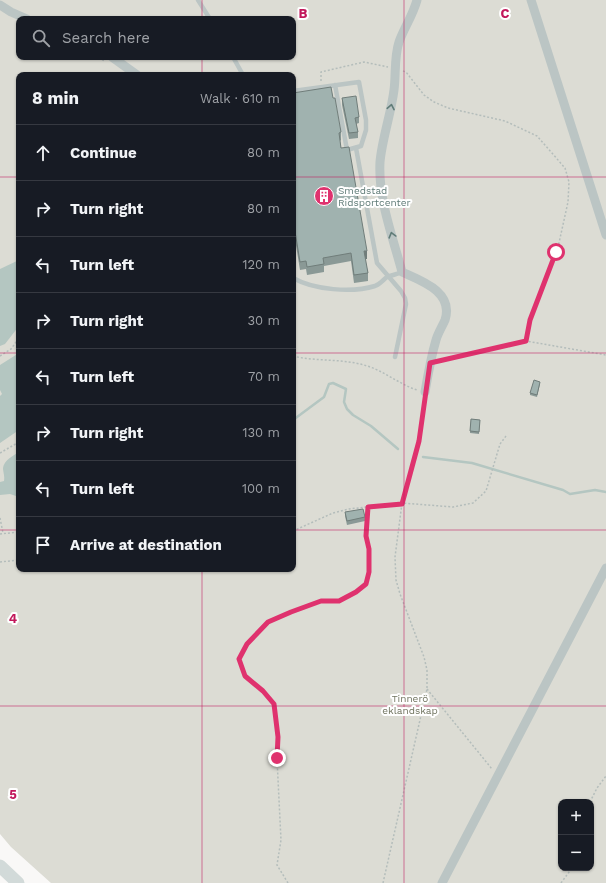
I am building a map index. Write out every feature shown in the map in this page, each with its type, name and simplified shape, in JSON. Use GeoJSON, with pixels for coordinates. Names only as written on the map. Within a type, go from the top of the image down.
{"type":"FeatureCollection","features":[{"type":"Feature","properties":{"kind":"main road"},"geometry":{"type":"LineString","coordinates":[[0,866],[18,883]]}},
{"type":"Feature","properties":{"kind":"main road"},"geometry":{"type":"LineString","coordinates":[[0,878],[5,883]]}},
{"type":"Feature","properties":{"kind":"street"},"geometry":{"type":"LineString","coordinates":[[417,0],[399,42],[396,58],[394,92],[380,162],[384,206],[402,272],[431,285],[439,293],[444,302],[446,311],[445,320],[437,336],[425,392]]}},
{"type":"Feature","properties":{"kind":"street"},"geometry":{"type":"LineString","coordinates":[[531,0],[606,235]]}},
{"type":"Feature","properties":{"kind":"street"},"geometry":{"type":"LineString","coordinates":[[0,5],[20,16]]}},
{"type":"Feature","properties":{"kind":"street"},"geometry":{"type":"LineString","coordinates":[[116,60],[133,72]]}},
{"type":"Feature","properties":{"kind":"street"},"geometry":{"type":"LineString","coordinates":[[442,883],[606,568]]}},
{"type":"Feature","properties":{"kind":"lane"},"geometry":{"type":"LineString","coordinates":[[198,0],[208,16]]}},
{"type":"Feature","properties":{"kind":"lane"},"geometry":{"type":"LineString","coordinates":[[235,60],[242,72]]}},
{"type":"Feature","properties":{"kind":"lane"},"geometry":{"type":"LineString","coordinates":[[296,91],[335,85],[359,82],[366,130],[361,146],[356,148],[347,150],[335,85]]}},
{"type":"Feature","properties":{"kind":"lane"},"geometry":{"type":"LineString","coordinates":[[356,148],[377,262],[405,298],[406,304],[395,357]]}},
{"type":"Feature","properties":{"kind":"lane"},"geometry":{"type":"LineString","coordinates":[[296,280],[308,284],[346,290],[376,286],[388,277],[402,272]]}},
{"type":"Feature","properties":{"kind":"path"},"geometry":{"type":"LineString","coordinates":[[321,87],[321,72],[364,62],[406,72],[424,95],[434,102],[448,108],[505,122],[537,136],[565,168],[569,182],[568,202],[556,252],[530,320],[526,341]]}},
{"type":"Feature","properties":{"kind":"path"},"geometry":{"type":"LineString","coordinates":[[430,363],[526,341],[606,355]]}},
{"type":"Feature","properties":{"kind":"path"},"geometry":{"type":"LineString","coordinates":[[0,356],[11,349],[16,342]]}},
{"type":"Feature","properties":{"kind":"path"},"geometry":{"type":"LineString","coordinates":[[296,357],[315,360],[348,362],[367,366],[409,387],[425,392],[419,441],[402,504],[395,557],[396,580],[400,594],[424,657],[428,674],[427,689],[383,883]]}},
{"type":"Feature","properties":{"kind":"path"},"geometry":{"type":"LineString","coordinates":[[296,529],[333,513],[349,509],[402,504],[452,507],[473,503],[486,491],[500,444],[506,436]]}},
{"type":"Feature","properties":{"kind":"path"},"geometry":{"type":"LineString","coordinates":[[0,453],[16,444]]}},
{"type":"Feature","properties":{"kind":"path"},"geometry":{"type":"LineString","coordinates":[[288,883],[277,865],[281,840],[277,758],[278,737],[274,704],[263,691],[245,676],[239,659],[247,644],[268,622],[321,601],[339,601],[356,592],[366,584],[369,572],[369,549],[366,536],[368,507]]}},
{"type":"Feature","properties":{"kind":"path"},"geometry":{"type":"LineString","coordinates":[[0,518],[3,533]]}},
{"type":"Feature","properties":{"kind":"path"},"geometry":{"type":"LineString","coordinates":[[0,534],[16,532]]}},
{"type":"Feature","properties":{"kind":"path"},"geometry":{"type":"LineString","coordinates":[[0,562],[16,560]]}},
{"type":"Feature","properties":{"kind":"path"},"geometry":{"type":"LineString","coordinates":[[427,689],[498,776]]}},
{"type":"Feature","properties":{"kind":"path"},"geometry":{"type":"LineString","coordinates":[[592,799],[597,788],[606,776]]}},
{"type":"Feature","properties":{"kind":"path"},"geometry":{"type":"LineString","coordinates":[[561,883],[570,871]]}},
{"type":"Feature","properties":{"kind":"green space","name":"Tinnerö eklandskap"},"geometry":{"type":"Polygon","coordinates":[[[0,0],[606,0],[606,883],[51,883],[11,847],[0,834],[0,0]]]}},
{"type":"Feature","properties":{"kind":"shaded area"},"geometry":{"type":"Polygon","coordinates":[[[16,261],[16,330],[5,344],[0,346],[0,269],[16,261]]]}},
{"type":"Feature","properties":{"kind":"shaded area"},"geometry":{"type":"Polygon","coordinates":[[[16,355],[16,432],[0,443],[0,396],[2,394],[0,390],[0,365],[16,355]]]}},
{"type":"Feature","properties":{"kind":"shaded area"},"geometry":{"type":"Polygon","coordinates":[[[16,454],[16,496],[10,494],[0,495],[0,482],[4,481],[3,468],[9,458],[16,454]]]}},
{"type":"Feature","properties":{"kind":"building","name":"Smedstad Ridsportcenter"},"geometry":{"type":"Polygon","coordinates":[[[331,87],[333,98],[335,98],[341,132],[339,133],[341,148],[349,147],[367,251],[364,251],[368,273],[354,275],[351,253],[323,258],[324,264],[307,267],[306,261],[300,262],[296,237],[296,93],[331,87]]]}},
{"type":"Feature","properties":{"kind":"building"},"geometry":{"type":"Polygon","coordinates":[[[356,96],[359,117],[355,118],[358,132],[349,133],[342,98],[356,96]]]}},
{"type":"Feature","properties":{"kind":"building"},"geometry":{"type":"Polygon","coordinates":[[[534,380],[540,382],[537,395],[530,393],[534,380]]]}},
{"type":"Feature","properties":{"kind":"building"},"geometry":{"type":"Polygon","coordinates":[[[471,419],[480,420],[479,432],[470,431],[471,419]]]}},
{"type":"Feature","properties":{"kind":"building"},"geometry":{"type":"Polygon","coordinates":[[[363,509],[365,517],[347,521],[345,512],[363,509]]]}},
{"type":"Feature","properties":{"kind":"waterway"},"geometry":{"type":"LineString","coordinates":[[296,418],[324,397],[329,384],[333,383],[346,389],[344,402],[347,409],[353,415],[371,426],[398,449]]}},
{"type":"Feature","properties":{"kind":"waterway"},"geometry":{"type":"LineString","coordinates":[[423,457],[472,463],[563,490],[570,494],[595,490],[606,492]]}},
{"type":"Feature","properties":{"kind":"place","name":"Smedstad Ridsportcenter"},"geometry":{"type":"Point","coordinates":[324,196]}},
{"type":"Feature","properties":{"kind":"route"},"geometry":{"type":"LineString","coordinates":[[277,758],[278,737],[274,704],[263,691],[245,676],[239,659],[247,644],[268,622],[321,601],[339,601],[356,592],[366,584],[369,572],[369,549],[366,536],[368,507],[402,504],[419,441],[430,363],[526,341],[530,320],[556,252]]}}]}
